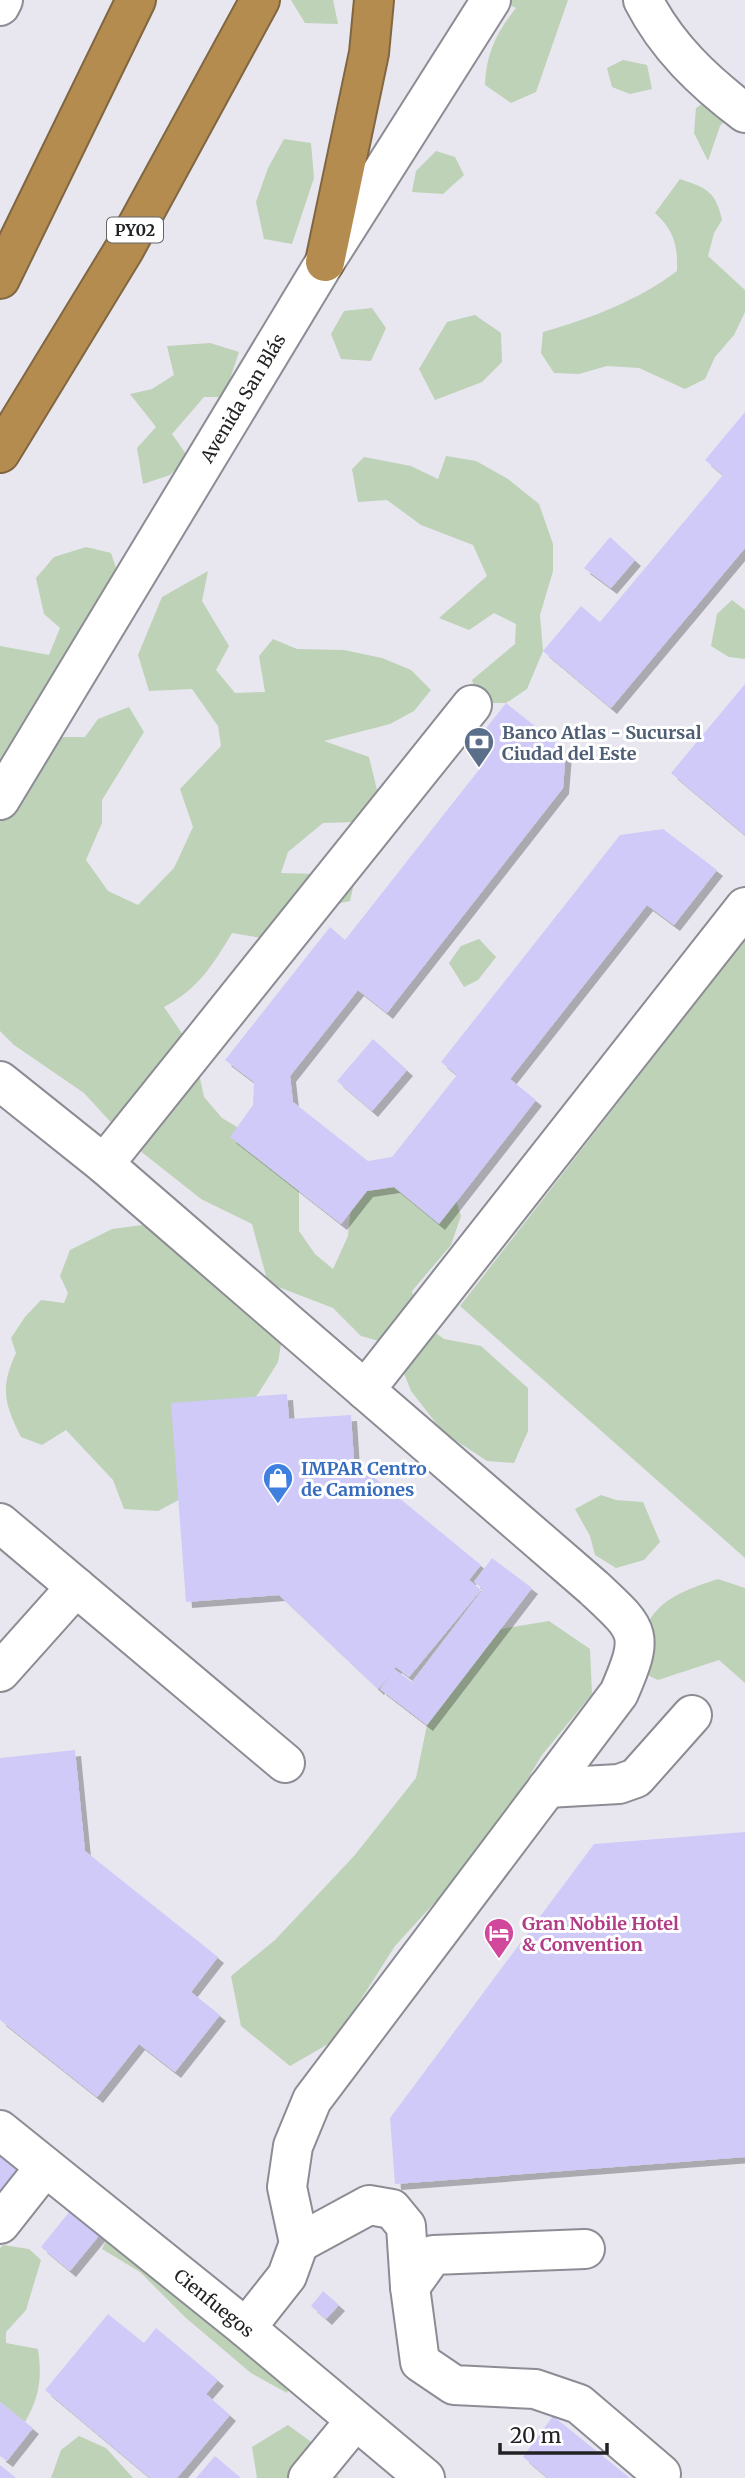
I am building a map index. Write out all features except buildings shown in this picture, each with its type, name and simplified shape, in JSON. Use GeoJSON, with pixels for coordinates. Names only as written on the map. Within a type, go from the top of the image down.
{"type":"FeatureCollection","features":[{"type":"Feature","properties":{"kind":"highway"},"geometry":{"type":"LineString","coordinates":[[0,279],[136,0]]}},
{"type":"Feature","properties":{"kind":"highway","name":"PY02"},"geometry":{"type":"LineString","coordinates":[[0,453],[125,248],[260,0]]}},
{"type":"Feature","properties":{"kind":"highway"},"geometry":{"type":"LineString","coordinates":[[325,262],[369,52],[374,0]]}},
{"type":"Feature","properties":{"kind":"street"},"geometry":{"type":"LineString","coordinates":[[0,6],[4,0]]}},
{"type":"Feature","properties":{"kind":"street","name":"Avenida San Blás"},"geometry":{"type":"LineString","coordinates":[[0,800],[325,262],[491,0]]}},
{"type":"Feature","properties":{"kind":"street"},"geometry":{"type":"LineString","coordinates":[[643,0],[657,27],[704,81],[745,113]]}},
{"type":"Feature","properties":{"kind":"street"},"geometry":{"type":"LineString","coordinates":[[104,1164],[472,705]]}},
{"type":"Feature","properties":{"kind":"street"},"geometry":{"type":"LineString","coordinates":[[365,1390],[745,907]]}},
{"type":"Feature","properties":{"kind":"street"},"geometry":{"type":"LineString","coordinates":[[0,1081],[104,1164],[594,1588],[629,1621],[636,1636],[632,1662],[619,1692],[312,2099],[293,2146],[287,2187],[299,2242],[287,2276],[246,2328]]}},
{"type":"Feature","properties":{"kind":"street"},"geometry":{"type":"LineString","coordinates":[[0,1523],[285,1763]]}},
{"type":"Feature","properties":{"kind":"street"},"geometry":{"type":"LineString","coordinates":[[0,1672],[76,1587]]}},
{"type":"Feature","properties":{"kind":"street"},"geometry":{"type":"LineString","coordinates":[[547,1788],[619,1784],[636,1778],[692,1715]]}},
{"type":"Feature","properties":{"kind":"street","name":"Cienfuegos"},"geometry":{"type":"LineString","coordinates":[[0,2130],[246,2328],[425,2478]]}},
{"type":"Feature","properties":{"kind":"street"},"geometry":{"type":"LineString","coordinates":[[0,2224],[45,2167]]}},
{"type":"Feature","properties":{"kind":"street"},"geometry":{"type":"LineString","coordinates":[[299,2242],[369,2205],[392,2209],[406,2226],[410,2287],[420,2362],[454,2385],[535,2389],[579,2404],[661,2477]]}},
{"type":"Feature","properties":{"kind":"street"},"geometry":{"type":"LineString","coordinates":[[410,2287],[433,2255],[585,2249]]}},
{"type":"Feature","properties":{"kind":"street"},"geometry":{"type":"LineString","coordinates":[[308,2478],[355,2421]]}},
{"type":"Feature","properties":{"kind":"green space"},"geometry":{"type":"Polygon","coordinates":[[[291,0],[333,0],[338,24],[305,23],[291,0]]]}},
{"type":"Feature","properties":{"kind":"green space"},"geometry":{"type":"Polygon","coordinates":[[[499,0],[568,0],[536,92],[511,103],[485,85],[494,44],[516,8],[499,0]]]}},
{"type":"Feature","properties":{"kind":"green space"},"geometry":{"type":"Polygon","coordinates":[[[623,60],[647,65],[652,89],[630,94],[612,87],[607,68],[623,60]]]}},
{"type":"Feature","properties":{"kind":"green space"},"geometry":{"type":"Polygon","coordinates":[[[713,97],[739,106],[720,126],[708,161],[694,133],[696,108],[713,97]]]}},
{"type":"Feature","properties":{"kind":"green space"},"geometry":{"type":"Polygon","coordinates":[[[284,139],[311,143],[314,178],[292,244],[264,239],[256,202],[268,168],[284,139]]]}},
{"type":"Feature","properties":{"kind":"green space"},"geometry":{"type":"Polygon","coordinates":[[[436,151],[455,157],[464,175],[443,194],[412,192],[416,171],[436,151]]]}},
{"type":"Feature","properties":{"kind":"green space"},"geometry":{"type":"Polygon","coordinates":[[[680,179],[709,192],[720,211],[722,220],[714,233],[708,256],[745,290],[745,312],[734,335],[715,357],[705,379],[685,389],[639,368],[607,366],[579,374],[554,373],[541,353],[543,332],[613,308],[677,271],[674,239],[655,213],[680,179]]]}},
{"type":"Feature","properties":{"kind":"green space"},"geometry":{"type":"Polygon","coordinates":[[[372,308],[386,328],[371,361],[341,359],[331,334],[344,311],[372,308]]]}},
{"type":"Feature","properties":{"kind":"green space"},"geometry":{"type":"Polygon","coordinates":[[[475,315],[501,333],[502,362],[482,382],[435,400],[419,369],[447,322],[475,315]]]}},
{"type":"Feature","properties":{"kind":"green space"},"geometry":{"type":"Polygon","coordinates":[[[210,343],[239,352],[224,397],[204,397],[172,434],[188,457],[170,475],[143,484],[137,448],[156,427],[130,394],[152,389],[174,375],[167,346],[210,343]]]}},
{"type":"Feature","properties":{"kind":"green space"},"geometry":{"type":"Polygon","coordinates":[[[446,456],[476,461],[508,479],[539,504],[553,544],[553,571],[540,615],[543,651],[527,689],[506,703],[479,703],[472,680],[515,644],[516,624],[494,613],[469,630],[439,618],[487,576],[473,545],[421,525],[387,500],[358,502],[352,469],[364,457],[411,466],[438,479],[446,456]]]}},
{"type":"Feature","properties":{"kind":"green space"},"geometry":{"type":"Polygon","coordinates":[[[86,547],[111,553],[117,571],[55,737],[85,737],[98,719],[129,707],[144,732],[102,800],[102,823],[86,860],[108,891],[138,905],[174,868],[193,827],[180,789],[221,746],[218,726],[192,689],[149,691],[138,655],[162,597],[208,571],[202,601],[229,646],[216,670],[235,693],[265,692],[259,656],[273,639],[297,649],[344,650],[382,658],[411,670],[431,690],[414,711],[390,724],[324,741],[369,757],[379,798],[357,822],[323,823],[288,852],[281,873],[356,875],[350,901],[314,909],[279,941],[232,933],[195,985],[164,1007],[194,1051],[204,1097],[222,1118],[299,1164],[299,1231],[315,1254],[333,1269],[348,1236],[354,1176],[449,1179],[461,1216],[451,1245],[412,1291],[420,1321],[444,1339],[481,1346],[528,1388],[528,1431],[514,1463],[487,1461],[443,1432],[411,1391],[393,1345],[361,1336],[333,1308],[268,1283],[252,1224],[201,1199],[129,1142],[84,1093],[14,1045],[0,1031],[0,646],[49,655],[60,628],[44,614],[36,578],[54,557],[86,547]]]}},
{"type":"Feature","properties":{"kind":"green space"},"geometry":{"type":"Polygon","coordinates":[[[732,600],[745,610],[745,659],[729,657],[711,646],[717,614],[732,600]]]}},
{"type":"Feature","properties":{"kind":"green space"},"geometry":{"type":"Polygon","coordinates":[[[479,939],[496,957],[478,980],[464,987],[449,963],[461,946],[479,939]]]}},
{"type":"Feature","properties":{"kind":"green space"},"geometry":{"type":"Polygon","coordinates":[[[745,939],[745,1558],[460,1306],[745,939]]]}},
{"type":"Feature","properties":{"kind":"green space"},"geometry":{"type":"Polygon","coordinates":[[[150,1224],[282,1338],[278,1362],[258,1394],[234,1421],[188,1495],[158,1511],[124,1509],[113,1480],[66,1430],[42,1445],[21,1437],[6,1395],[8,1376],[16,1353],[11,1338],[41,1300],[64,1303],[68,1293],[60,1276],[70,1250],[112,1229],[150,1224]]]}},
{"type":"Feature","properties":{"kind":"green space"},"geometry":{"type":"Polygon","coordinates":[[[601,1495],[616,1500],[643,1502],[660,1542],[644,1560],[616,1568],[595,1555],[590,1536],[575,1509],[601,1495]]]}},
{"type":"Feature","properties":{"kind":"green space"},"geometry":{"type":"Polygon","coordinates":[[[718,1579],[745,1588],[745,1683],[719,1660],[658,1680],[639,1671],[644,1633],[659,1609],[683,1592],[718,1579]]]}},
{"type":"Feature","properties":{"kind":"green space"},"geometry":{"type":"Polygon","coordinates":[[[549,1621],[590,1649],[592,1694],[542,1755],[488,1844],[395,1946],[335,2040],[290,2066],[241,2026],[231,1976],[275,1940],[354,1856],[416,1778],[427,1725],[501,1629],[549,1621]]]}},
{"type":"Feature","properties":{"kind":"green space"},"geometry":{"type":"Polygon","coordinates":[[[114,2223],[296,2372],[287,2393],[251,2373],[186,2318],[140,2272],[102,2249],[114,2223]]]}},
{"type":"Feature","properties":{"kind":"green space"},"geometry":{"type":"Polygon","coordinates":[[[3,2245],[29,2249],[41,2260],[26,2310],[6,2332],[6,2343],[38,2349],[39,2387],[25,2422],[0,2402],[0,2248],[3,2245]]]}},
{"type":"Feature","properties":{"kind":"green space"},"geometry":{"type":"Polygon","coordinates":[[[288,2425],[314,2444],[339,2478],[257,2478],[252,2447],[288,2425]]]}},
{"type":"Feature","properties":{"kind":"green space"},"geometry":{"type":"Polygon","coordinates":[[[79,2436],[106,2448],[133,2478],[51,2478],[61,2450],[79,2436]]]}},
{"type":"Feature","properties":{"kind":"place","name":"Banco Atlas - Sucursal Ciudad del Este"},"geometry":{"type":"Point","coordinates":[479,769]}},
{"type":"Feature","properties":{"kind":"place","name":"IMPAR Centro de Camiones"},"geometry":{"type":"Point","coordinates":[278,1505]}},
{"type":"Feature","properties":{"kind":"place","name":"Gran Nobile Hotel & Convention"},"geometry":{"type":"Point","coordinates":[499,1960]}}]}
